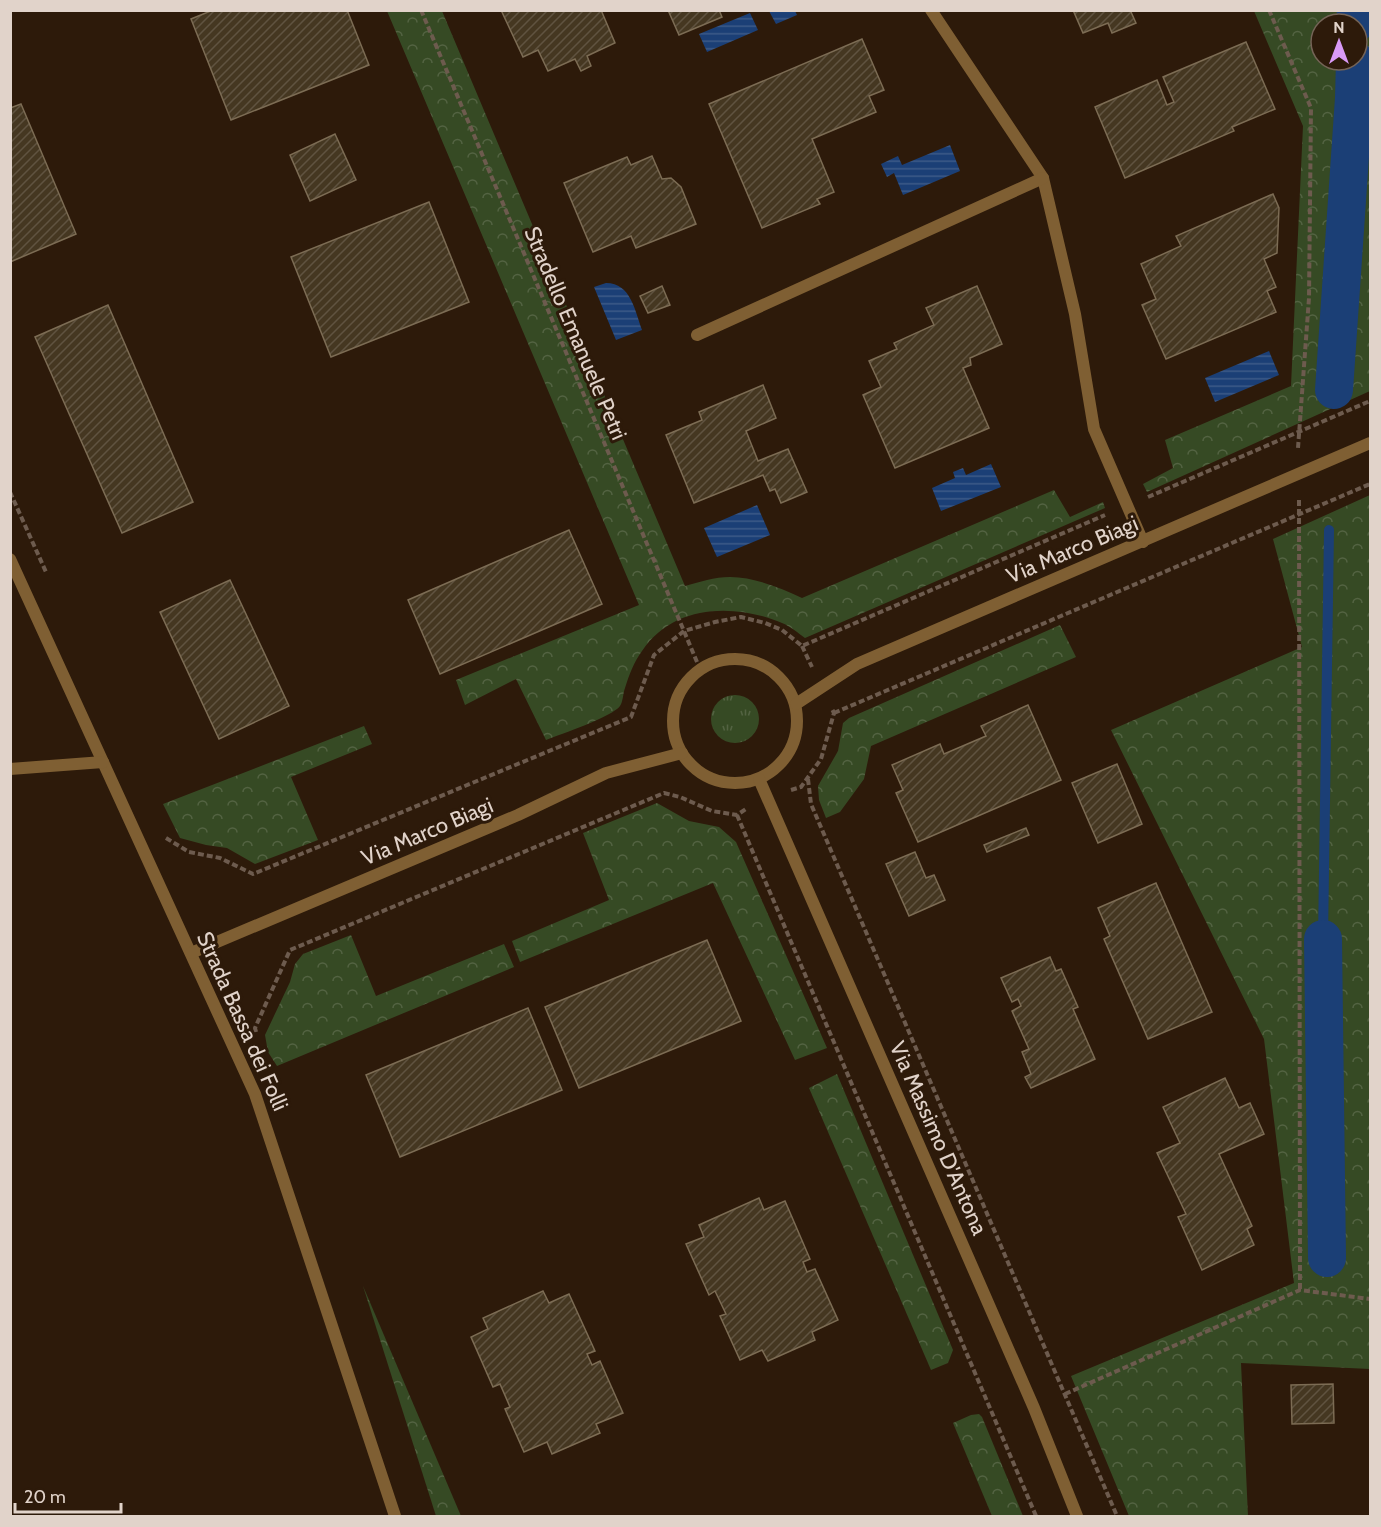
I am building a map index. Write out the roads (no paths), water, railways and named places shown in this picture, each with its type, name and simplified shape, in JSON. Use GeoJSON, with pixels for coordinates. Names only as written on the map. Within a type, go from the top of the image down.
{"type":"FeatureCollection","features":[{"type":"Feature","properties":{"kind":"street"},"geometry":{"type":"LineString","coordinates":[[931,10],[1043,178],[1075,314],[1094,429],[1143,542]]}},
{"type":"Feature","properties":{"kind":"street"},"geometry":{"type":"LineString","coordinates":[[697,335],[1043,178]]}},
{"type":"Feature","properties":{"kind":"street","name":"Via Marco Biagi"},"geometry":{"type":"LineString","coordinates":[[796,704],[857,664],[1371,443]]}},
{"type":"Feature","properties":{"kind":"street","name":"Strada Bassa dei Folli"},"geometry":{"type":"LineString","coordinates":[[11,562],[255,1094],[395,1516]]}},
{"type":"Feature","properties":{"kind":"street"},"geometry":{"type":"LineString","coordinates":[[738,658],[757,662],[774,672],[787,686],[796,704],[798,722],[795,740],[787,756],[774,770],[759,779],[741,783],[724,782],[707,776],[693,767],[682,753],[674,735],[673,717],[677,698],[686,682],[700,669],[718,661],[738,658]]}},
{"type":"Feature","properties":{"kind":"street","name":"Via Marco Biagi"},"geometry":{"type":"LineString","coordinates":[[191,953],[518,815],[606,773],[682,753]]}},
{"type":"Feature","properties":{"kind":"street"},"geometry":{"type":"LineString","coordinates":[[10,770],[103,762]]}},
{"type":"Feature","properties":{"kind":"street","name":"Via Massimo D'Antona"},"geometry":{"type":"LineString","coordinates":[[759,779],[1034,1408],[1077,1516]]}},
{"type":"Feature","properties":{"kind":"water"},"geometry":{"type":"Polygon","coordinates":[[[769,11],[795,11],[797,15],[776,24],[769,11]]]}},
{"type":"Feature","properties":{"kind":"water"},"geometry":{"type":"Polygon","coordinates":[[[750,13],[758,30],[707,52],[699,34],[750,13]]]}},
{"type":"Feature","properties":{"kind":"water"},"geometry":{"type":"Polygon","coordinates":[[[950,145],[960,171],[903,195],[894,173],[887,177],[881,164],[898,156],[902,165],[950,145]]]}},
{"type":"Feature","properties":{"kind":"water"},"geometry":{"type":"Polygon","coordinates":[[[606,283],[614,284],[627,293],[642,330],[616,340],[594,287],[606,283]]]}},
{"type":"Feature","properties":{"kind":"water"},"geometry":{"type":"Polygon","coordinates":[[[1269,351],[1279,375],[1215,402],[1205,378],[1269,351]]]}},
{"type":"Feature","properties":{"kind":"water"},"geometry":{"type":"Polygon","coordinates":[[[991,464],[1001,487],[941,511],[932,488],[955,478],[953,472],[963,468],[966,475],[991,464]]]}},
{"type":"Feature","properties":{"kind":"water"},"geometry":{"type":"Polygon","coordinates":[[[757,505],[770,535],[717,557],[704,528],[757,505]]]}},
{"type":"Feature","properties":{"kind":"waterway"},"geometry":{"type":"LineString","coordinates":[[1334,390],[1355,72]]}},
{"type":"Feature","properties":{"kind":"waterway"},"geometry":{"type":"LineString","coordinates":[[1323,939],[1329,530]]}},
{"type":"Feature","properties":{"kind":"waterway"},"geometry":{"type":"LineString","coordinates":[[1323,939],[1327,1258]]}}]}
